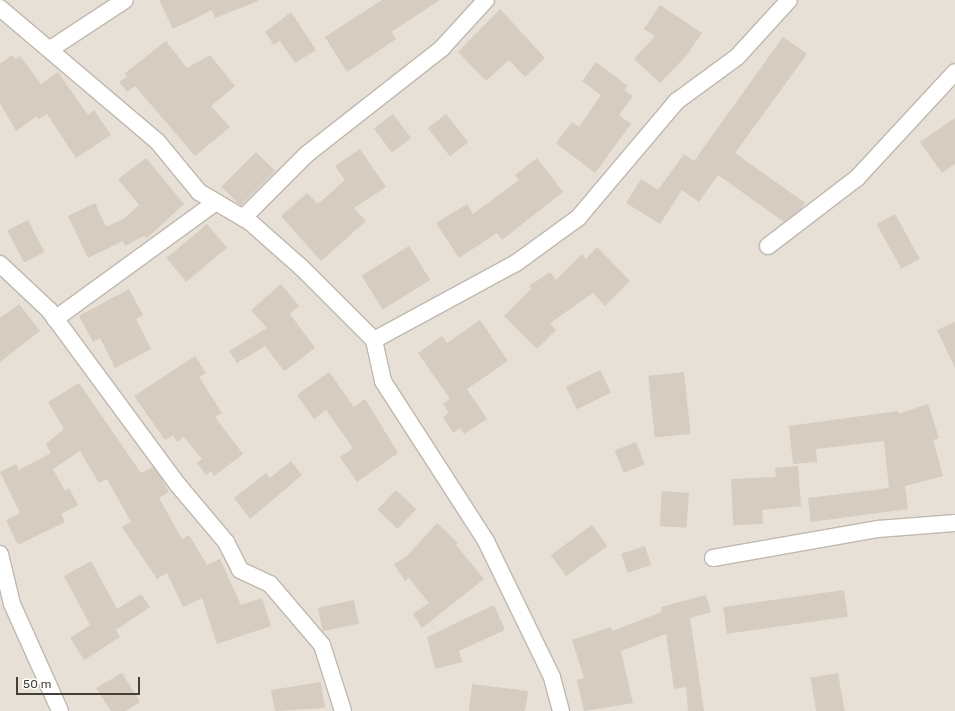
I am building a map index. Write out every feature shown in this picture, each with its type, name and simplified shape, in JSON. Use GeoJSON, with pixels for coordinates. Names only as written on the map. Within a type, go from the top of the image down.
{"type":"FeatureCollection","features":[{"type":"Feature","properties":{"kind":"street"},"geometry":{"type":"LineString","coordinates":[[52,48],[125,0]]}},
{"type":"Feature","properties":{"kind":"street"},"geometry":{"type":"LineString","coordinates":[[243,218],[307,154],[442,48],[486,0]]}},
{"type":"Feature","properties":{"kind":"street"},"geometry":{"type":"LineString","coordinates":[[374,340],[516,263],[578,218],[677,102],[737,57],[789,0]]}},
{"type":"Feature","properties":{"kind":"street"},"geometry":{"type":"LineString","coordinates":[[0,8],[52,48],[157,141],[199,192],[243,218],[302,268],[374,340],[383,380],[486,541],[552,677],[561,711]]}},
{"type":"Feature","properties":{"kind":"street"},"geometry":{"type":"LineString","coordinates":[[768,246],[857,178],[955,72]]}},
{"type":"Feature","properties":{"kind":"street"},"geometry":{"type":"LineString","coordinates":[[55,319],[216,202]]}},
{"type":"Feature","properties":{"kind":"street"},"geometry":{"type":"LineString","coordinates":[[0,264],[55,319],[178,485],[226,542],[240,570],[270,584],[322,645],[343,711]]}},
{"type":"Feature","properties":{"kind":"street"},"geometry":{"type":"LineString","coordinates":[[713,558],[878,529],[955,523]]}},
{"type":"Feature","properties":{"kind":"street"},"geometry":{"type":"LineString","coordinates":[[0,554],[12,604],[60,711]]}},
{"type":"Feature","properties":{"kind":"shaded area"},"geometry":{"type":"Polygon","coordinates":[[[0,0],[955,0],[955,711],[0,711],[0,0]]]}},
{"type":"Feature","properties":{"kind":"building"},"geometry":{"type":"Polygon","coordinates":[[[159,0],[258,1],[215,18],[212,10],[173,29],[159,0]]]}},
{"type":"Feature","properties":{"kind":"building"},"geometry":{"type":"Polygon","coordinates":[[[382,0],[440,0],[391,32],[396,39],[347,72],[325,37],[382,0]]]}},
{"type":"Feature","properties":{"kind":"building"},"geometry":{"type":"Polygon","coordinates":[[[660,5],[702,33],[686,56],[660,83],[634,59],[655,36],[644,29],[660,5]]]}},
{"type":"Feature","properties":{"kind":"building"},"geometry":{"type":"Polygon","coordinates":[[[500,9],[545,58],[525,77],[509,60],[486,81],[458,52],[500,9]]]}},
{"type":"Feature","properties":{"kind":"building"},"geometry":{"type":"Polygon","coordinates":[[[291,12],[316,50],[295,63],[280,41],[274,45],[265,32],[291,12]]]}},
{"type":"Feature","properties":{"kind":"building"},"geometry":{"type":"Polygon","coordinates":[[[783,37],[807,54],[735,153],[805,203],[800,210],[784,222],[718,175],[699,202],[682,190],[660,224],[626,203],[641,179],[658,190],[684,154],[694,161],[783,37]]]}},
{"type":"Feature","properties":{"kind":"building"},"geometry":{"type":"Polygon","coordinates":[[[166,41],[187,68],[210,55],[235,86],[211,106],[230,127],[195,156],[135,86],[127,92],[119,82],[127,77],[125,73],[166,41]]]}},
{"type":"Feature","properties":{"kind":"building"},"geometry":{"type":"Polygon","coordinates":[[[12,55],[16,59],[20,56],[41,84],[58,72],[88,115],[94,110],[111,135],[76,158],[47,114],[39,119],[37,116],[16,131],[0,103],[0,64],[12,55]]]}},
{"type":"Feature","properties":{"kind":"building"},"geometry":{"type":"Polygon","coordinates":[[[596,62],[628,86],[624,90],[633,96],[619,115],[631,124],[595,173],[556,143],[572,122],[579,127],[601,95],[582,81],[596,62]]]}},
{"type":"Feature","properties":{"kind":"building"},"geometry":{"type":"Polygon","coordinates":[[[393,114],[411,138],[392,152],[374,128],[393,114]]]}},
{"type":"Feature","properties":{"kind":"building"},"geometry":{"type":"Polygon","coordinates":[[[446,114],[468,142],[450,157],[428,128],[446,114]]]}},
{"type":"Feature","properties":{"kind":"building"},"geometry":{"type":"Polygon","coordinates":[[[955,118],[955,164],[942,173],[920,142],[955,118]]]}},
{"type":"Feature","properties":{"kind":"building"},"geometry":{"type":"Polygon","coordinates":[[[360,149],[386,187],[354,208],[366,221],[321,261],[281,216],[307,193],[318,204],[345,180],[335,166],[360,149]]]}},
{"type":"Feature","properties":{"kind":"building"},"geometry":{"type":"Polygon","coordinates":[[[256,152],[275,171],[240,206],[221,187],[256,152]]]}},
{"type":"Feature","properties":{"kind":"building"},"geometry":{"type":"Polygon","coordinates":[[[146,158],[184,204],[147,238],[144,236],[125,246],[123,241],[88,258],[68,216],[95,203],[106,227],[125,218],[139,205],[118,179],[146,158]]]}},
{"type":"Feature","properties":{"kind":"building"},"geometry":{"type":"Polygon","coordinates":[[[537,158],[563,192],[502,240],[497,233],[459,258],[436,223],[467,204],[473,214],[519,180],[515,175],[537,158]]]}},
{"type":"Feature","properties":{"kind":"building"},"geometry":{"type":"Polygon","coordinates":[[[895,214],[920,259],[901,269],[877,224],[895,214]]]}},
{"type":"Feature","properties":{"kind":"building"},"geometry":{"type":"Polygon","coordinates":[[[28,220],[44,252],[24,263],[8,230],[28,220]]]}},
{"type":"Feature","properties":{"kind":"building"},"geometry":{"type":"Polygon","coordinates":[[[207,224],[227,248],[186,282],[166,258],[207,224]]]}},
{"type":"Feature","properties":{"kind":"building"},"geometry":{"type":"Polygon","coordinates":[[[409,246],[430,280],[383,310],[362,276],[409,246]]]}},
{"type":"Feature","properties":{"kind":"building"},"geometry":{"type":"Polygon","coordinates":[[[597,247],[630,281],[605,306],[593,293],[550,323],[556,330],[537,349],[504,316],[531,289],[529,286],[550,272],[556,280],[582,254],[586,259],[597,247]]]}},
{"type":"Feature","properties":{"kind":"building"},"geometry":{"type":"Polygon","coordinates":[[[281,284],[299,306],[290,314],[315,348],[284,371],[265,346],[237,363],[229,351],[267,328],[251,310],[281,284]]]}},
{"type":"Feature","properties":{"kind":"building"},"geometry":{"type":"Polygon","coordinates":[[[129,289],[143,315],[136,319],[151,349],[115,368],[100,338],[93,342],[79,316],[129,289]]]}},
{"type":"Feature","properties":{"kind":"building"},"geometry":{"type":"Polygon","coordinates":[[[19,304],[40,331],[0,362],[0,318],[19,304]]]}},
{"type":"Feature","properties":{"kind":"building"},"geometry":{"type":"Polygon","coordinates":[[[480,320],[508,361],[467,389],[487,419],[464,434],[460,428],[453,433],[443,417],[449,413],[443,404],[450,399],[418,353],[442,336],[447,343],[480,320]]]}},
{"type":"Feature","properties":{"kind":"building"},"geometry":{"type":"Polygon","coordinates":[[[955,322],[955,368],[937,330],[955,322]]]}},
{"type":"Feature","properties":{"kind":"building"},"geometry":{"type":"Polygon","coordinates":[[[195,356],[206,373],[199,377],[222,413],[215,417],[243,454],[214,476],[211,471],[206,475],[197,463],[202,459],[184,437],[177,442],[173,435],[165,440],[134,396],[195,356]]]}},
{"type":"Feature","properties":{"kind":"building"},"geometry":{"type":"Polygon","coordinates":[[[600,370],[611,392],[577,409],[566,387],[600,370]]]}},
{"type":"Feature","properties":{"kind":"building"},"geometry":{"type":"Polygon","coordinates":[[[329,372],[354,407],[365,399],[398,453],[357,482],[340,457],[353,448],[326,410],[314,419],[297,395],[329,372]]]}},
{"type":"Feature","properties":{"kind":"building"},"geometry":{"type":"Polygon","coordinates":[[[684,372],[690,434],[655,437],[648,376],[684,372]]]}},
{"type":"Feature","properties":{"kind":"building"},"geometry":{"type":"Polygon","coordinates":[[[79,383],[141,473],[153,467],[160,476],[169,492],[159,498],[182,539],[189,535],[207,565],[220,559],[241,605],[262,598],[271,626],[217,644],[202,598],[183,607],[167,573],[157,579],[122,527],[131,522],[107,479],[99,483],[80,451],[53,469],[65,491],[69,488],[78,505],[61,514],[65,522],[18,545],[6,520],[20,513],[0,472],[16,464],[19,470],[51,453],[46,444],[64,429],[48,402],[79,383]]]}},
{"type":"Feature","properties":{"kind":"building"},"geometry":{"type":"Polygon","coordinates":[[[928,404],[939,438],[933,440],[943,476],[905,486],[908,509],[811,522],[808,498],[889,488],[884,441],[816,449],[817,462],[793,464],[789,426],[898,411],[898,414],[928,404]]]}},
{"type":"Feature","properties":{"kind":"building"},"geometry":{"type":"Polygon","coordinates":[[[636,442],[645,464],[624,473],[615,451],[636,442]]]}},
{"type":"Feature","properties":{"kind":"building"},"geometry":{"type":"Polygon","coordinates":[[[291,461],[302,475],[250,519],[234,498],[266,473],[270,478],[291,461]]]}},
{"type":"Feature","properties":{"kind":"building"},"geometry":{"type":"Polygon","coordinates":[[[798,466],[801,506],[762,510],[763,524],[733,525],[731,479],[776,477],[775,468],[798,466]]]}},
{"type":"Feature","properties":{"kind":"building"},"geometry":{"type":"Polygon","coordinates":[[[396,490],[416,509],[397,529],[377,509],[396,490]]]}},
{"type":"Feature","properties":{"kind":"building"},"geometry":{"type":"Polygon","coordinates":[[[662,491],[689,493],[686,528],[660,526],[662,491]]]}},
{"type":"Feature","properties":{"kind":"building"},"geometry":{"type":"Polygon","coordinates":[[[437,523],[458,543],[456,545],[484,579],[422,628],[413,614],[429,603],[409,578],[405,581],[394,564],[407,556],[437,523]]]}},
{"type":"Feature","properties":{"kind":"building"},"geometry":{"type":"Polygon","coordinates":[[[592,525],[607,546],[566,576],[551,555],[592,525]]]}},
{"type":"Feature","properties":{"kind":"building"},"geometry":{"type":"Polygon","coordinates":[[[645,546],[651,565],[627,573],[621,554],[645,546]]]}},
{"type":"Feature","properties":{"kind":"building"},"geometry":{"type":"Polygon","coordinates":[[[91,561],[117,609],[141,594],[150,607],[116,630],[120,637],[84,660],[70,638],[90,625],[64,576],[91,561]]]}},
{"type":"Feature","properties":{"kind":"building"},"geometry":{"type":"Polygon","coordinates":[[[844,590],[848,617],[727,634],[723,607],[844,590]]]}},
{"type":"Feature","properties":{"kind":"building"},"geometry":{"type":"Polygon","coordinates":[[[706,595],[711,612],[690,618],[704,711],[688,711],[686,687],[674,689],[666,634],[621,651],[633,703],[584,711],[577,680],[584,678],[572,640],[611,627],[612,631],[662,612],[661,607],[706,595]]]}},
{"type":"Feature","properties":{"kind":"building"},"geometry":{"type":"Polygon","coordinates":[[[354,600],[359,623],[323,631],[318,608],[354,600]]]}},
{"type":"Feature","properties":{"kind":"building"},"geometry":{"type":"Polygon","coordinates":[[[494,605],[505,630],[459,651],[462,662],[435,669],[427,637],[494,605]]]}},
{"type":"Feature","properties":{"kind":"building"},"geometry":{"type":"Polygon","coordinates":[[[122,673],[140,702],[126,711],[111,711],[96,688],[122,673]]]}},
{"type":"Feature","properties":{"kind":"building"},"geometry":{"type":"Polygon","coordinates":[[[838,673],[845,711],[816,711],[810,678],[838,673]]]}},
{"type":"Feature","properties":{"kind":"building"},"geometry":{"type":"Polygon","coordinates":[[[321,682],[325,708],[275,711],[271,690],[321,682]]]}},
{"type":"Feature","properties":{"kind":"building"},"geometry":{"type":"Polygon","coordinates":[[[472,684],[528,691],[525,711],[469,711],[472,684]]]}}]}
